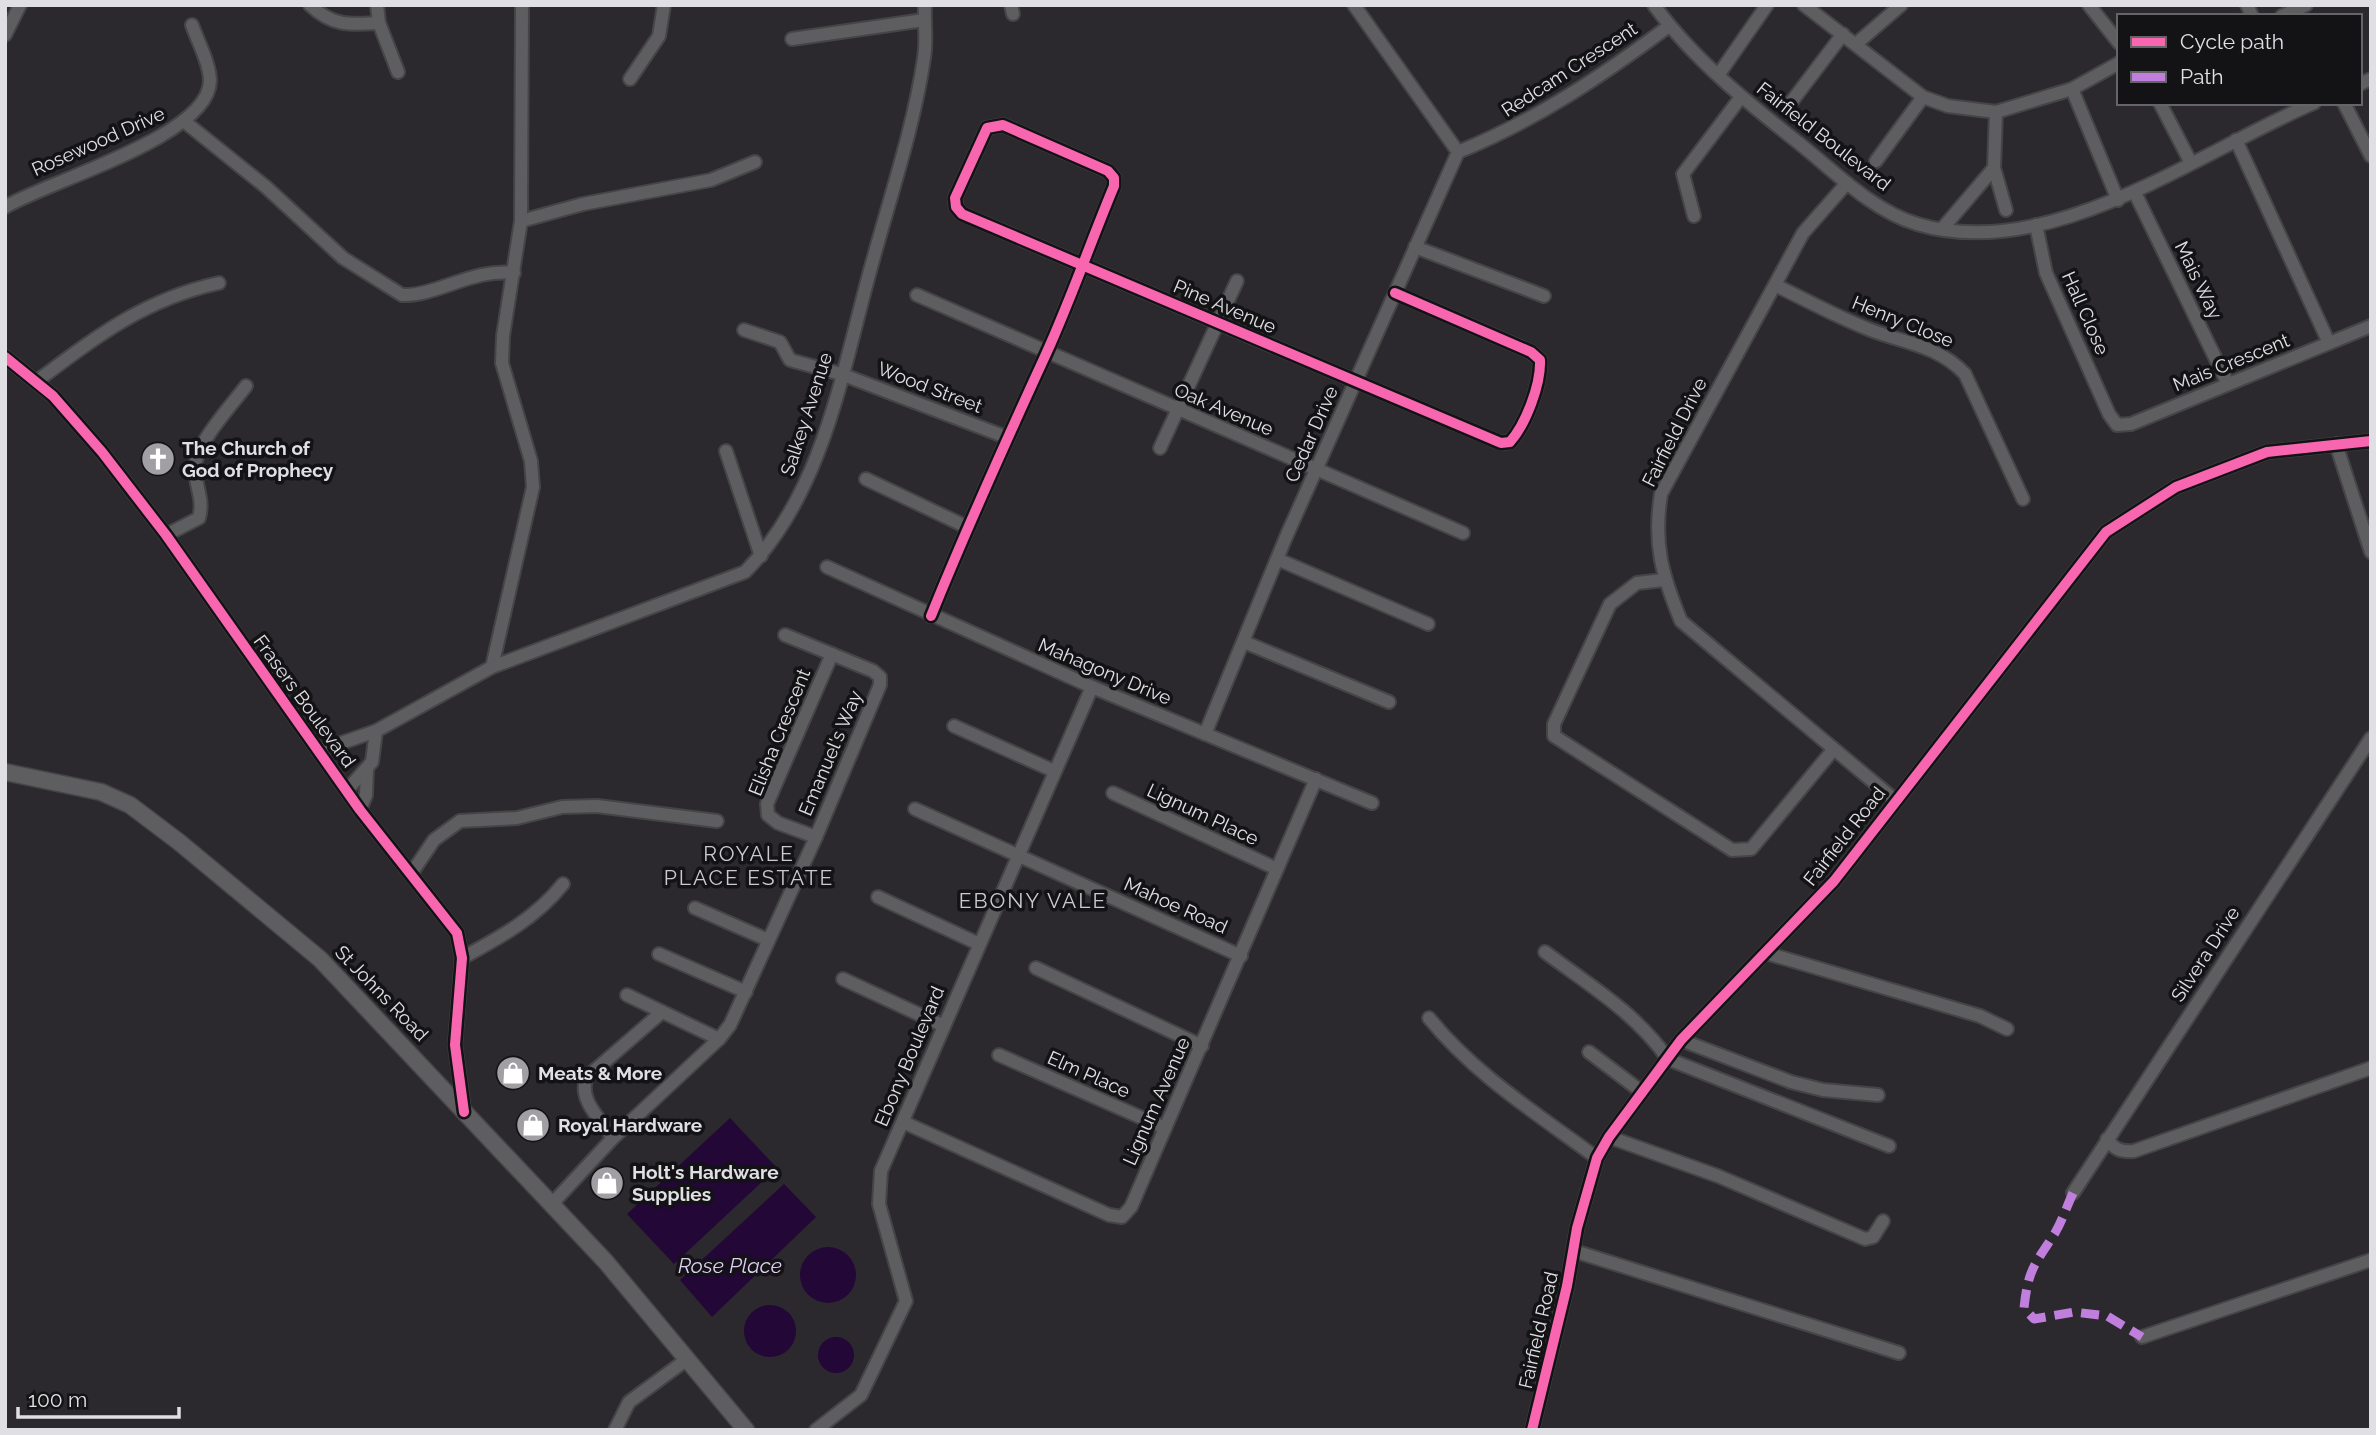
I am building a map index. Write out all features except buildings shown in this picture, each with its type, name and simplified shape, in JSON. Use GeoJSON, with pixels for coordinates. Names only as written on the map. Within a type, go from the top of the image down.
{"type":"FeatureCollection","features":[{"type":"Feature","properties":{"kind":"main road","name":"St Johns Road"},"geometry":{"type":"LineString","coordinates":[[5,772],[101,792],[149,818],[320,959],[354,991],[606,1262],[746,1430]]}},
{"type":"Feature","properties":{"kind":"street"},"geometry":{"type":"LineString","coordinates":[[5,35],[20,5]]}},
{"type":"Feature","properties":{"kind":"street"},"geometry":{"type":"LineString","coordinates":[[310,5],[329,22],[344,25],[379,23]]}},
{"type":"Feature","properties":{"kind":"street"},"geometry":{"type":"LineString","coordinates":[[377,5],[379,23],[398,72]]}},
{"type":"Feature","properties":{"kind":"street"},"geometry":{"type":"LineString","coordinates":[[492,667],[533,487],[531,461],[502,363],[503,336],[521,221],[522,5]]}},
{"type":"Feature","properties":{"kind":"street"},"geometry":{"type":"LineString","coordinates":[[630,79],[659,36],[664,5]]}},
{"type":"Feature","properties":{"kind":"street","name":"Salkey Avenue"},"geometry":{"type":"LineString","coordinates":[[318,751],[376,731],[492,667],[745,572],[761,556],[787,521],[817,454],[841,374],[925,57],[925,5]]}},
{"type":"Feature","properties":{"kind":"street"},"geometry":{"type":"LineString","coordinates":[[1354,5],[1458,152]]}},
{"type":"Feature","properties":{"kind":"street","name":"Fairfield Boulevard"},"geometry":{"type":"LineString","coordinates":[[1654,5],[1669,26],[1741,97],[1847,183],[1896,215],[1942,229],[1980,231],[2036,225],[2118,200],[2236,140],[2293,107]]}},
{"type":"Feature","properties":{"kind":"street"},"geometry":{"type":"LineString","coordinates":[[1719,74],[1768,5]]}},
{"type":"Feature","properties":{"kind":"street"},"geometry":{"type":"LineString","coordinates":[[1804,5],[1923,97],[1948,106],[1996,112],[2072,89],[2117,64]]}},
{"type":"Feature","properties":{"kind":"street"},"geometry":{"type":"LineString","coordinates":[[1856,44],[1901,5]]}},
{"type":"Feature","properties":{"kind":"street"},"geometry":{"type":"LineString","coordinates":[[2286,14],[2306,5]]}},
{"type":"Feature","properties":{"kind":"street"},"geometry":{"type":"LineString","coordinates":[[2093,6],[2117,40]]}},
{"type":"Feature","properties":{"kind":"street"},"geometry":{"type":"LineString","coordinates":[[792,39],[924,20]]}},
{"type":"Feature","properties":{"kind":"street","name":"Rosewood Drive"},"geometry":{"type":"LineString","coordinates":[[5,207],[23,196],[97,167],[186,122],[200,104],[210,79],[192,25]]}},
{"type":"Feature","properties":{"kind":"street","name":"Redcam Crescent"},"geometry":{"type":"LineString","coordinates":[[1458,152],[1506,132],[1553,106],[1612,69],[1669,26]]}},
{"type":"Feature","properties":{"kind":"street"},"geometry":{"type":"LineString","coordinates":[[1786,109],[1843,34]]}},
{"type":"Feature","properties":{"kind":"street"},"geometry":{"type":"LineString","coordinates":[[2072,89],[2118,200]]}},
{"type":"Feature","properties":{"kind":"street"},"geometry":{"type":"LineString","coordinates":[[1694,216],[1683,174],[1741,97]]}},
{"type":"Feature","properties":{"kind":"street"},"geometry":{"type":"LineString","coordinates":[[1876,161],[1923,97]]}},
{"type":"Feature","properties":{"kind":"street"},"geometry":{"type":"LineString","coordinates":[[2161,105],[2191,163]]}},
{"type":"Feature","properties":{"kind":"street"},"geometry":{"type":"LineString","coordinates":[[2345,105],[2371,156]]}},
{"type":"Feature","properties":{"kind":"street"},"geometry":{"type":"LineString","coordinates":[[1996,112],[1994,168],[2006,210]]}},
{"type":"Feature","properties":{"kind":"street"},"geometry":{"type":"LineString","coordinates":[[186,122],[267,187],[343,258],[402,295],[412,295],[459,279],[500,271],[513,273]]}},
{"type":"Feature","properties":{"kind":"street","name":"Pine Avenue"},"geometry":{"type":"LineString","coordinates":[[1081,266],[1114,186],[1114,178],[1084,161],[995,124],[987,128],[955,198],[956,207],[962,214],[1081,266],[1220,321],[1355,382],[1501,443],[1510,442],[1518,433],[1540,372],[1540,360],[1531,352],[1395,293]]}},
{"type":"Feature","properties":{"kind":"street"},"geometry":{"type":"LineString","coordinates":[[2236,140],[2329,343]]}},
{"type":"Feature","properties":{"kind":"street","name":"Cedar Drive"},"geometry":{"type":"LineString","coordinates":[[1205,734],[1277,559],[1458,152]]}},
{"type":"Feature","properties":{"kind":"street"},"geometry":{"type":"LineString","coordinates":[[521,221],[583,204],[711,180],[755,162]]}},
{"type":"Feature","properties":{"kind":"street"},"geometry":{"type":"LineString","coordinates":[[1942,229],[1994,168]]}},
{"type":"Feature","properties":{"kind":"street","name":"Fairfield Drive"},"geometry":{"type":"LineString","coordinates":[[1847,183],[1803,233],[1661,494],[1656,525],[1664,580],[1681,621],[1895,800]]}},
{"type":"Feature","properties":{"kind":"street","name":"Mais Way"},"geometry":{"type":"LineString","coordinates":[[2135,193],[2228,384]]}},
{"type":"Feature","properties":{"kind":"street","name":"Hall Close"},"geometry":{"type":"LineString","coordinates":[[2036,225],[2046,273],[2109,414]]}},
{"type":"Feature","properties":{"kind":"street"},"geometry":{"type":"LineString","coordinates":[[1415,247],[1544,296]]}},
{"type":"Feature","properties":{"kind":"street"},"geometry":{"type":"LineString","coordinates":[[931,616],[1006,437],[1048,351],[1081,266]]}},
{"type":"Feature","properties":{"kind":"street"},"geometry":{"type":"LineString","coordinates":[[1160,447],[1237,281]]}},
{"type":"Feature","properties":{"kind":"street"},"geometry":{"type":"LineString","coordinates":[[37,381],[90,341],[145,307],[180,291],[219,283]]}},
{"type":"Feature","properties":{"kind":"street","name":"Henry Close"},"geometry":{"type":"LineString","coordinates":[[1775,285],[1869,330],[1921,345],[1953,361],[1965,374],[2023,499]]}},
{"type":"Feature","properties":{"kind":"street","name":"Oak Avenue"},"geometry":{"type":"LineString","coordinates":[[917,295],[1048,351],[1177,411],[1317,468],[1463,533]]}},
{"type":"Feature","properties":{"kind":"street","name":"Mais Crescent"},"geometry":{"type":"LineString","coordinates":[[2109,414],[2117,425],[2131,425],[2371,326]]}},
{"type":"Feature","properties":{"kind":"street","name":"Wood Street"},"geometry":{"type":"LineString","coordinates":[[744,330],[770,336],[779,342],[790,360],[841,374],[1006,437]]}},
{"type":"Feature","properties":{"kind":"street","name":"Frasers Boulevard"},"geometry":{"type":"LineString","coordinates":[[5,357],[37,381],[102,452],[166,535],[318,751],[348,789],[360,810],[457,933],[462,958],[455,1045],[464,1112]]}},
{"type":"Feature","properties":{"kind":"street"},"geometry":{"type":"LineString","coordinates":[[166,535],[199,518],[201,495],[194,467],[197,457],[206,439],[246,386]]}},
{"type":"Feature","properties":{"kind":"street","name":"Fairfield Road"},"geometry":{"type":"LineString","coordinates":[[1532,1430],[1597,1157],[1609,1137],[1681,1040],[1834,881],[2106,532],[2176,487],[2267,452],[2371,441]]}},
{"type":"Feature","properties":{"kind":"street"},"geometry":{"type":"LineString","coordinates":[[2336,444],[2371,552]]}},
{"type":"Feature","properties":{"kind":"street"},"geometry":{"type":"LineString","coordinates":[[726,451],[761,556]]}},
{"type":"Feature","properties":{"kind":"street"},"geometry":{"type":"LineString","coordinates":[[866,479],[967,527]]}},
{"type":"Feature","properties":{"kind":"street"},"geometry":{"type":"LineString","coordinates":[[1277,559],[1427,624]]}},
{"type":"Feature","properties":{"kind":"street","name":"Mahagony Drive"},"geometry":{"type":"LineString","coordinates":[[827,567],[1092,687],[1372,803]]}},
{"type":"Feature","properties":{"kind":"street"},"geometry":{"type":"LineString","coordinates":[[1664,580],[1637,583],[1610,604],[1554,724],[1554,736],[1732,850],[1741,852],[1751,849],[1833,750]]}},
{"type":"Feature","properties":{"kind":"street"},"geometry":{"type":"LineString","coordinates":[[785,635],[832,654]]}},
{"type":"Feature","properties":{"kind":"street"},"geometry":{"type":"LineString","coordinates":[[1244,642],[1389,702]]}},
{"type":"Feature","properties":{"kind":"street","name":"Emanuel's Way"},"geometry":{"type":"LineString","coordinates":[[551,1205],[613,1138],[719,1040],[730,1025],[816,837],[880,685],[880,677],[873,671],[832,654]]}},
{"type":"Feature","properties":{"kind":"street","name":"Elisha Crescent"},"geometry":{"type":"LineString","coordinates":[[816,837],[778,823],[768,815],[767,804],[832,654]]}},
{"type":"Feature","properties":{"kind":"street","name":"Ebony Boulevard"},"geometry":{"type":"LineString","coordinates":[[816,1430],[861,1395],[906,1301],[879,1204],[881,1171],[942,1024],[1092,687]]}},
{"type":"Feature","properties":{"kind":"street"},"geometry":{"type":"LineString","coordinates":[[954,726],[1054,771]]}},
{"type":"Feature","properties":{"kind":"street"},"geometry":{"type":"LineString","coordinates":[[360,810],[366,795],[367,769],[375,748],[376,731]]}},
{"type":"Feature","properties":{"kind":"street","name":"Silvera Drive"},"geometry":{"type":"LineString","coordinates":[[2073,1193],[2371,738]]}},
{"type":"Feature","properties":{"kind":"street"},"geometry":{"type":"LineString","coordinates":[[348,789],[367,769]]}},
{"type":"Feature","properties":{"kind":"street","name":"Lignum Avenue"},"geometry":{"type":"LineString","coordinates":[[903,1122],[1109,1215],[1122,1217],[1131,1207],[1316,779]]}},
{"type":"Feature","properties":{"kind":"street","name":"Lignum Place"},"geometry":{"type":"LineString","coordinates":[[1113,793],[1277,869]]}},
{"type":"Feature","properties":{"kind":"street"},"geometry":{"type":"LineString","coordinates":[[411,874],[434,840],[460,821],[517,818],[562,807],[597,806],[717,821]]}},
{"type":"Feature","properties":{"kind":"street","name":"Mahoe Road"},"geometry":{"type":"LineString","coordinates":[[915,809],[1241,956]]}},
{"type":"Feature","properties":{"kind":"street"},"geometry":{"type":"LineString","coordinates":[[462,958],[533,915],[548,904],[563,884]]}},
{"type":"Feature","properties":{"kind":"street"},"geometry":{"type":"LineString","coordinates":[[878,897],[979,944]]}},
{"type":"Feature","properties":{"kind":"street"},"geometry":{"type":"LineString","coordinates":[[695,908],[768,940]]}},
{"type":"Feature","properties":{"kind":"street"},"geometry":{"type":"LineString","coordinates":[[1545,952],[1617,1004],[1650,1033],[1668,1059],[1889,1146]]}},
{"type":"Feature","properties":{"kind":"street"},"geometry":{"type":"LineString","coordinates":[[1766,953],[1980,1016],[2007,1029]]}},
{"type":"Feature","properties":{"kind":"street"},"geometry":{"type":"LineString","coordinates":[[659,954],[746,992]]}},
{"type":"Feature","properties":{"kind":"street"},"geometry":{"type":"LineString","coordinates":[[1035,968],[1202,1046]]}},
{"type":"Feature","properties":{"kind":"street"},"geometry":{"type":"LineString","coordinates":[[843,979],[942,1024]]}},
{"type":"Feature","properties":{"kind":"street"},"geometry":{"type":"LineString","coordinates":[[627,995],[719,1040]]}},
{"type":"Feature","properties":{"kind":"street"},"geometry":{"type":"LineString","coordinates":[[613,1138],[585,1098],[582,1088],[587,1077],[662,1012]]}},
{"type":"Feature","properties":{"kind":"street"},"geometry":{"type":"LineString","coordinates":[[1429,1018],[1450,1044],[1499,1085],[1597,1157]]}},
{"type":"Feature","properties":{"kind":"street"},"geometry":{"type":"LineString","coordinates":[[1681,1040],[1801,1085],[1823,1090],[1878,1094]]}},
{"type":"Feature","properties":{"kind":"street"},"geometry":{"type":"LineString","coordinates":[[1589,1052],[1642,1092]]}},
{"type":"Feature","properties":{"kind":"street","name":"Elm Place"},"geometry":{"type":"LineString","coordinates":[[999,1055],[1165,1128]]}},
{"type":"Feature","properties":{"kind":"street"},"geometry":{"type":"LineString","coordinates":[[2106,1139],[2113,1148],[2123,1152],[2134,1151],[2371,1068]]}},
{"type":"Feature","properties":{"kind":"street"},"geometry":{"type":"LineString","coordinates":[[1609,1137],[1718,1176],[1865,1239],[1873,1237],[1883,1221]]}},
{"type":"Feature","properties":{"kind":"street"},"geometry":{"type":"LineString","coordinates":[[1574,1251],[1899,1353]]}},
{"type":"Feature","properties":{"kind":"street"},"geometry":{"type":"LineString","coordinates":[[2142,1337],[2371,1260]]}},
{"type":"Feature","properties":{"kind":"street"},"geometry":{"type":"LineString","coordinates":[[615,1430],[629,1402],[686,1360]]}},
{"type":"Feature","properties":{"kind":"water"},"geometry":{"type":"Polygon","coordinates":[[[730,1118],[777,1168],[674,1264],[627,1214],[730,1118]]]}},
{"type":"Feature","properties":{"kind":"water","name":"Rose Place"},"geometry":{"type":"Polygon","coordinates":[[[784,1184],[816,1217],[712,1317],[680,1280],[784,1184]]]}},
{"type":"Feature","properties":{"kind":"water"},"geometry":{"type":"Polygon","coordinates":[[[822,1247],[834,1247],[848,1255],[856,1269],[854,1286],[848,1295],[834,1303],[822,1303],[805,1291],[800,1281],[800,1269],[812,1252],[822,1247]]]}},
{"type":"Feature","properties":{"kind":"water"},"geometry":{"type":"Polygon","coordinates":[[[770,1305],[780,1307],[788,1313],[794,1321],[794,1341],[788,1349],[780,1355],[770,1357],[760,1355],[752,1349],[746,1341],[744,1331],[746,1321],[752,1313],[760,1307],[770,1305]]]}},
{"type":"Feature","properties":{"kind":"water"},"geometry":{"type":"Polygon","coordinates":[[[836,1337],[849,1342],[854,1355],[849,1368],[836,1373],[823,1368],[818,1355],[823,1342],[836,1337]]]}},
{"type":"Feature","properties":{"kind":"marked path"},"geometry":{"type":"LineString","coordinates":[[2073,1193],[2058,1228],[2034,1268],[2024,1308],[2034,1319],[2074,1312],[2107,1316],[2142,1337]]}},
{"type":"Feature","properties":{"kind":"cycle path"},"geometry":{"type":"LineString","coordinates":[[931,616],[1055,333],[1081,270],[1089,249],[1097,228],[1114,186],[1114,178],[1108,171],[1003,125],[987,128],[955,198],[956,207],[962,214],[1501,443],[1510,442],[1522,425],[1531,403],[1538,380],[1540,360],[1531,352],[1395,293]]}},
{"type":"Feature","properties":{"kind":"cycle path"},"geometry":{"type":"LineString","coordinates":[[5,357],[53,396],[102,452],[166,535],[360,810],[457,933],[462,958],[455,1045],[464,1112]]}},
{"type":"Feature","properties":{"kind":"cycle path"},"geometry":{"type":"LineString","coordinates":[[1532,1430],[1567,1286],[1577,1228],[1597,1158],[1609,1137],[1681,1040],[1834,881],[2106,532],[2176,487],[2267,452],[2371,441]]}},
{"type":"Feature","properties":{"kind":"place","name":"The Church of God of Prophecy"},"geometry":{"type":"Point","coordinates":[158,459]}},
{"type":"Feature","properties":{"kind":"place","name":"Meats & More"},"geometry":{"type":"Point","coordinates":[513,1073]}},
{"type":"Feature","properties":{"kind":"place","name":"Royal Hardware"},"geometry":{"type":"Point","coordinates":[533,1125]}},
{"type":"Feature","properties":{"kind":"place","name":"Holt's Hardware Supplies"},"geometry":{"type":"Point","coordinates":[607,1183]}},
{"type":"Feature","properties":{"kind":"district","name":"ROYALE PLACE ESTATE"},"geometry":{"type":"Point","coordinates":[749,866]}},
{"type":"Feature","properties":{"kind":"district","name":"EBONY VALE"},"geometry":{"type":"Point","coordinates":[1033,901]}}]}
